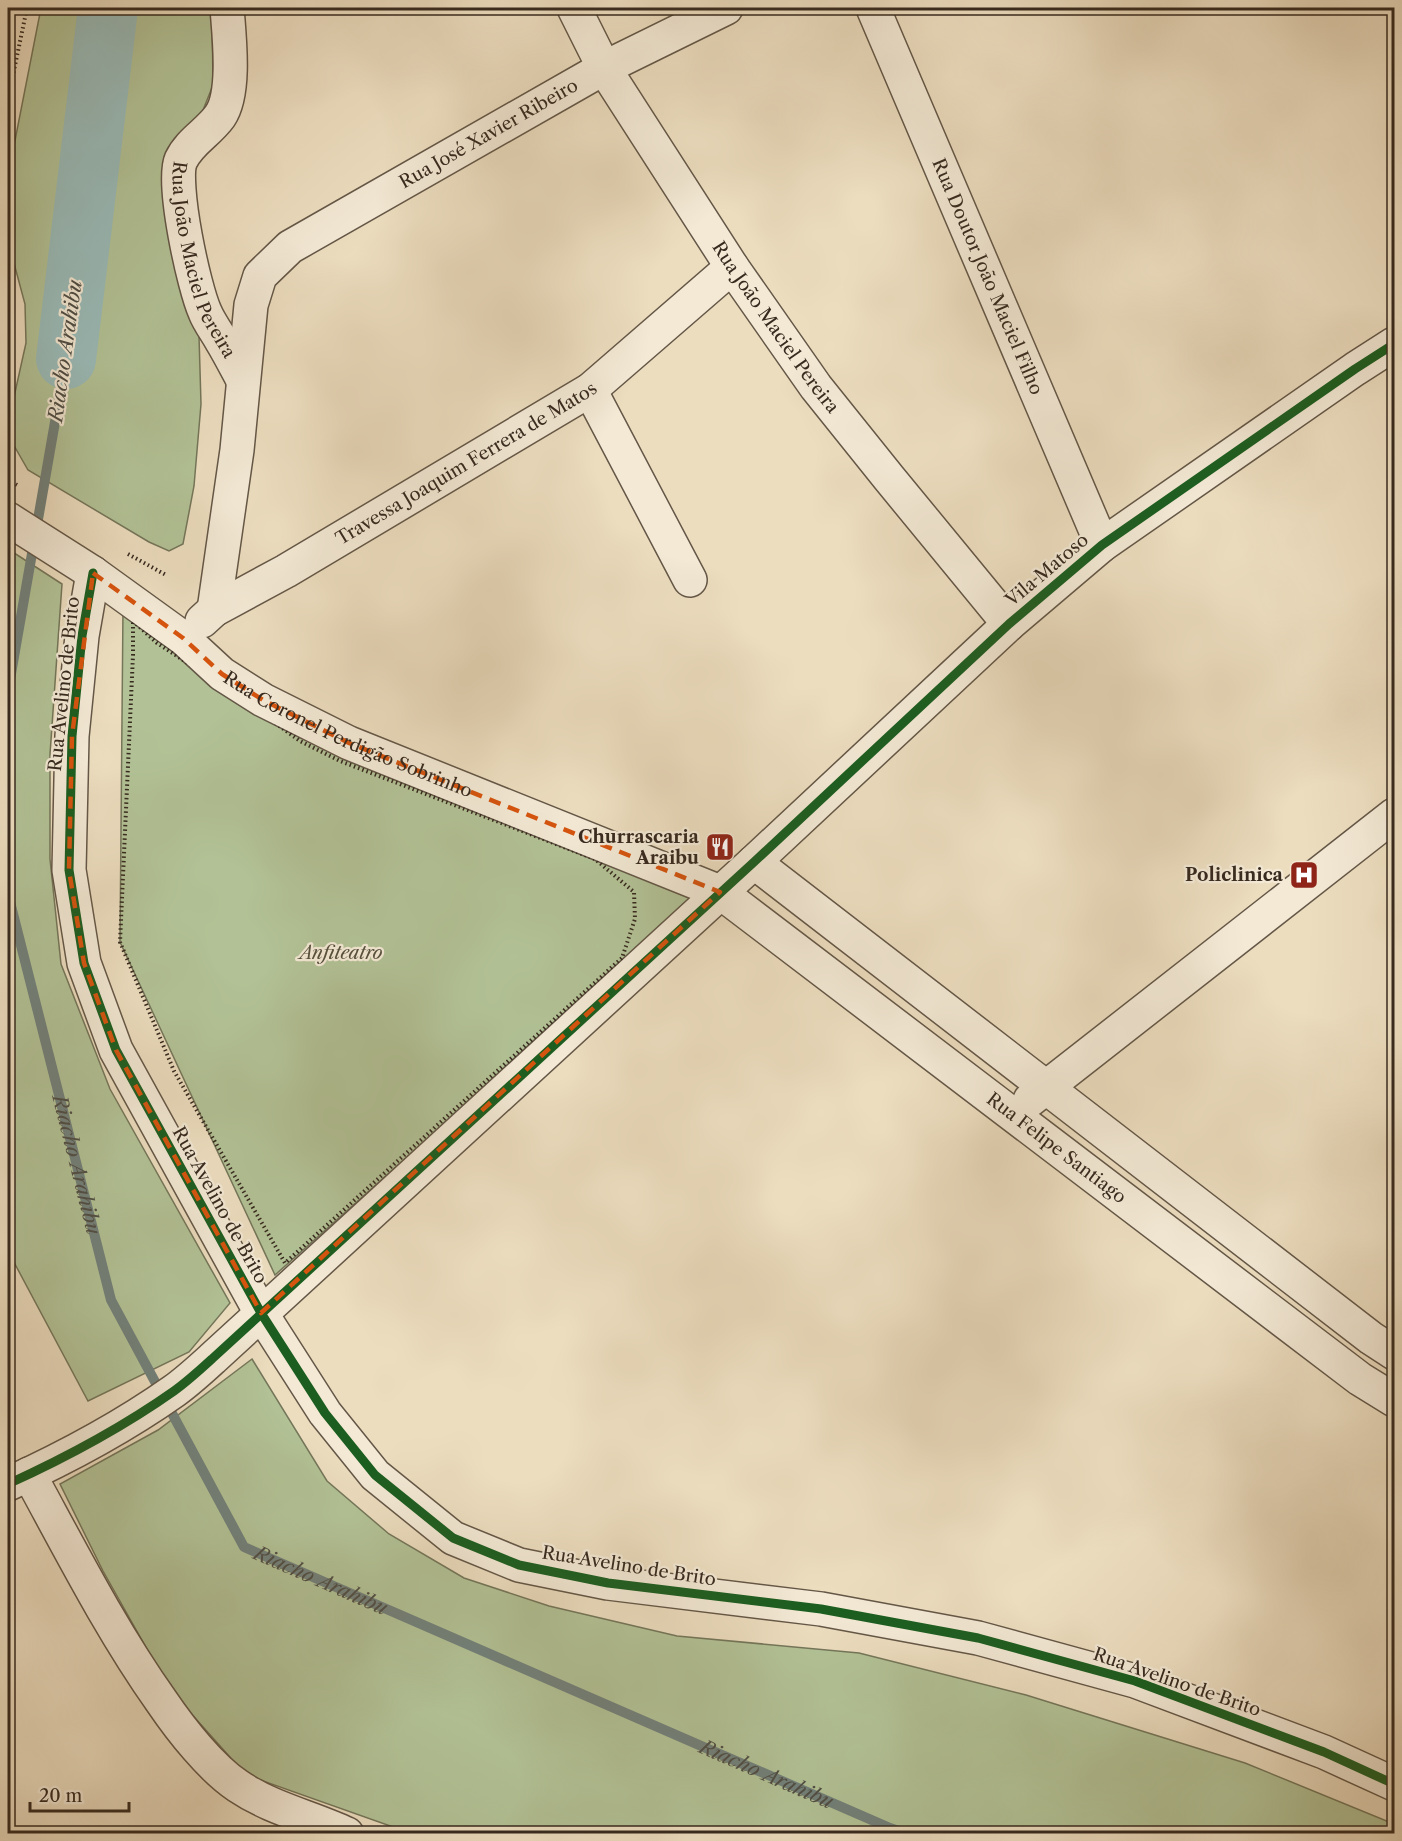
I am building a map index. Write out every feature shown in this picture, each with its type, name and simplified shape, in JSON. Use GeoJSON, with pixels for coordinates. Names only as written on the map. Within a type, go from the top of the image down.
{"type":"FeatureCollection","features":[{"type":"Feature","properties":{"kind":"street","name":"Rua João Maciel Pereira"},"geometry":{"type":"LineString","coordinates":[[228,8],[230,71],[227,95],[222,113],[210,130],[190,145],[180,162],[179,187],[185,240],[204,312],[243,380]]}},
{"type":"Feature","properties":{"kind":"street","name":"Rua João Maciel Pereira"},"geometry":{"type":"LineString","coordinates":[[573,8],[604,68],[732,267],[816,387],[1009,624]]}},
{"type":"Feature","properties":{"kind":"street","name":"Rua José Xavier Ribeiro"},"geometry":{"type":"LineString","coordinates":[[243,380],[251,305],[260,276],[290,247],[604,68],[726,8]]}},
{"type":"Feature","properties":{"kind":"street","name":"Rua Doutor João Maciel Filho"},"geometry":{"type":"LineString","coordinates":[[873,8],[1102,545]]}},
{"type":"Feature","properties":{"kind":"street","name":"Travessa Joaquim Ferrera de Matos"},"geometry":{"type":"LineString","coordinates":[[183,638],[214,610],[286,571],[590,390],[732,267]]}},
{"type":"Feature","properties":{"kind":"street","name":"Vila Matoso"},"geometry":{"type":"LineString","coordinates":[[18,1479],[137,1415],[177,1389],[754,862],[1009,624],[1102,545],[1355,369],[1395,344]]}},
{"type":"Feature","properties":{"kind":"street"},"geometry":{"type":"LineString","coordinates":[[214,610],[237,450],[243,380]]}},
{"type":"Feature","properties":{"kind":"street"},"geometry":{"type":"LineString","coordinates":[[590,390],[690,580]]}},
{"type":"Feature","properties":{"kind":"street","name":"Rua Coronel Perdigão Sobrinho"},"geometry":{"type":"LineString","coordinates":[[10,520],[93,573],[183,638],[230,680],[263,700],[349,743],[720,892]]}},
{"type":"Feature","properties":{"kind":"street","name":"Rua Avelino de Brito"},"geometry":{"type":"LineString","coordinates":[[93,573],[82,636],[71,747],[69,870],[84,963],[116,1050],[261,1313],[325,1413],[375,1475],[453,1538],[519,1565],[608,1583],[821,1609],[978,1638],[1135,1681],[1324,1752],[1395,1784]]}},
{"type":"Feature","properties":{"kind":"street"},"geometry":{"type":"LineString","coordinates":[[1012,1114],[1395,815]]}},
{"type":"Feature","properties":{"kind":"street"},"geometry":{"type":"LineString","coordinates":[[754,862],[1371,1338],[1395,1353]]}},
{"type":"Feature","properties":{"kind":"street","name":"Rua Felipe Santiago"},"geometry":{"type":"LineString","coordinates":[[720,892],[1360,1379],[1395,1400]]}},
{"type":"Feature","properties":{"kind":"street"},"geometry":{"type":"LineString","coordinates":[[1195,1253],[1220,1221]]}},
{"type":"Feature","properties":{"kind":"street"},"geometry":{"type":"LineString","coordinates":[[18,1479],[146,1680],[180,1727],[208,1758],[237,1785],[269,1804],[347,1833]]}},
{"type":"Feature","properties":{"kind":"path"},"geometry":{"type":"LineString","coordinates":[[8,99],[27,8]]}},
{"type":"Feature","properties":{"kind":"path"},"geometry":{"type":"LineString","coordinates":[[8,346],[11,364],[8,374]]}},
{"type":"Feature","properties":{"kind":"path"},"geometry":{"type":"LineString","coordinates":[[133,621],[157,643],[237,695],[300,741],[340,761],[595,859],[634,892],[635,919],[622,958],[285,1263],[174,1071],[120,942],[133,621]]}},
{"type":"Feature","properties":{"kind":"highlighted area"},"geometry":{"type":"Polygon","coordinates":[[[93,573],[183,638],[222,674],[263,700],[349,743],[720,892],[261,1313],[116,1050],[84,963],[69,870],[72,736],[93,573]]]}},
{"type":"Feature","properties":{"kind":"green space"},"geometry":{"type":"Polygon","coordinates":[[[41,8],[212,8],[213,85],[198,123],[184,270],[199,336],[201,404],[194,486],[183,544],[169,551],[149,542],[28,470],[8,435],[8,424],[26,343],[25,304],[8,241],[8,176],[41,8]]]}},
{"type":"Feature","properties":{"kind":"green space"},"geometry":{"type":"Polygon","coordinates":[[[8,549],[62,584],[50,754],[50,859],[61,964],[110,1089],[230,1303],[189,1352],[88,1401],[8,1251],[8,549]]]}},
{"type":"Feature","properties":{"kind":"green space","name":"Anfiteatro"},"geometry":{"type":"Polygon","coordinates":[[[123,608],[237,695],[701,895],[275,1275],[120,942],[123,608]]]}},
{"type":"Feature","properties":{"kind":"green space"},"geometry":{"type":"Polygon","coordinates":[[[252,1359],[327,1481],[389,1534],[464,1578],[549,1606],[677,1636],[859,1653],[1026,1695],[1245,1763],[1394,1824],[1394,1833],[410,1833],[246,1775],[170,1690],[103,1571],[60,1484],[158,1430],[252,1359]]]}},
{"type":"Feature","properties":{"kind":"waterway","name":"Riacho Arahibu"},"geometry":{"type":"LineString","coordinates":[[66,359],[108,8]]}},
{"type":"Feature","properties":{"kind":"waterway","name":"Riacho Arahibu"},"geometry":{"type":"LineString","coordinates":[[8,691],[66,359]]}},
{"type":"Feature","properties":{"kind":"waterway","name":"Riacho Arahibu"},"geometry":{"type":"LineString","coordinates":[[8,894],[111,1300],[244,1547],[907,1834]]}},
{"type":"Feature","properties":{"kind":"cycle path"},"geometry":{"type":"LineString","coordinates":[[8,1484],[72,1453],[114,1429],[155,1404],[189,1379],[754,862],[1009,624],[1102,545],[1394,344]]}},
{"type":"Feature","properties":{"kind":"cycle path"},"geometry":{"type":"LineString","coordinates":[[93,573],[82,636],[72,736],[69,870],[84,963],[116,1050],[261,1313],[325,1413],[375,1475],[453,1538],[519,1565],[608,1583],[821,1609],[978,1638],[1135,1681],[1324,1752],[1394,1784]]}},
{"type":"Feature","properties":{"kind":"place","name":"Churrascaria Araibu"},"geometry":{"type":"Point","coordinates":[720,847]}},
{"type":"Feature","properties":{"kind":"place","name":"Policlinica"},"geometry":{"type":"Point","coordinates":[1304,875]}}]}
